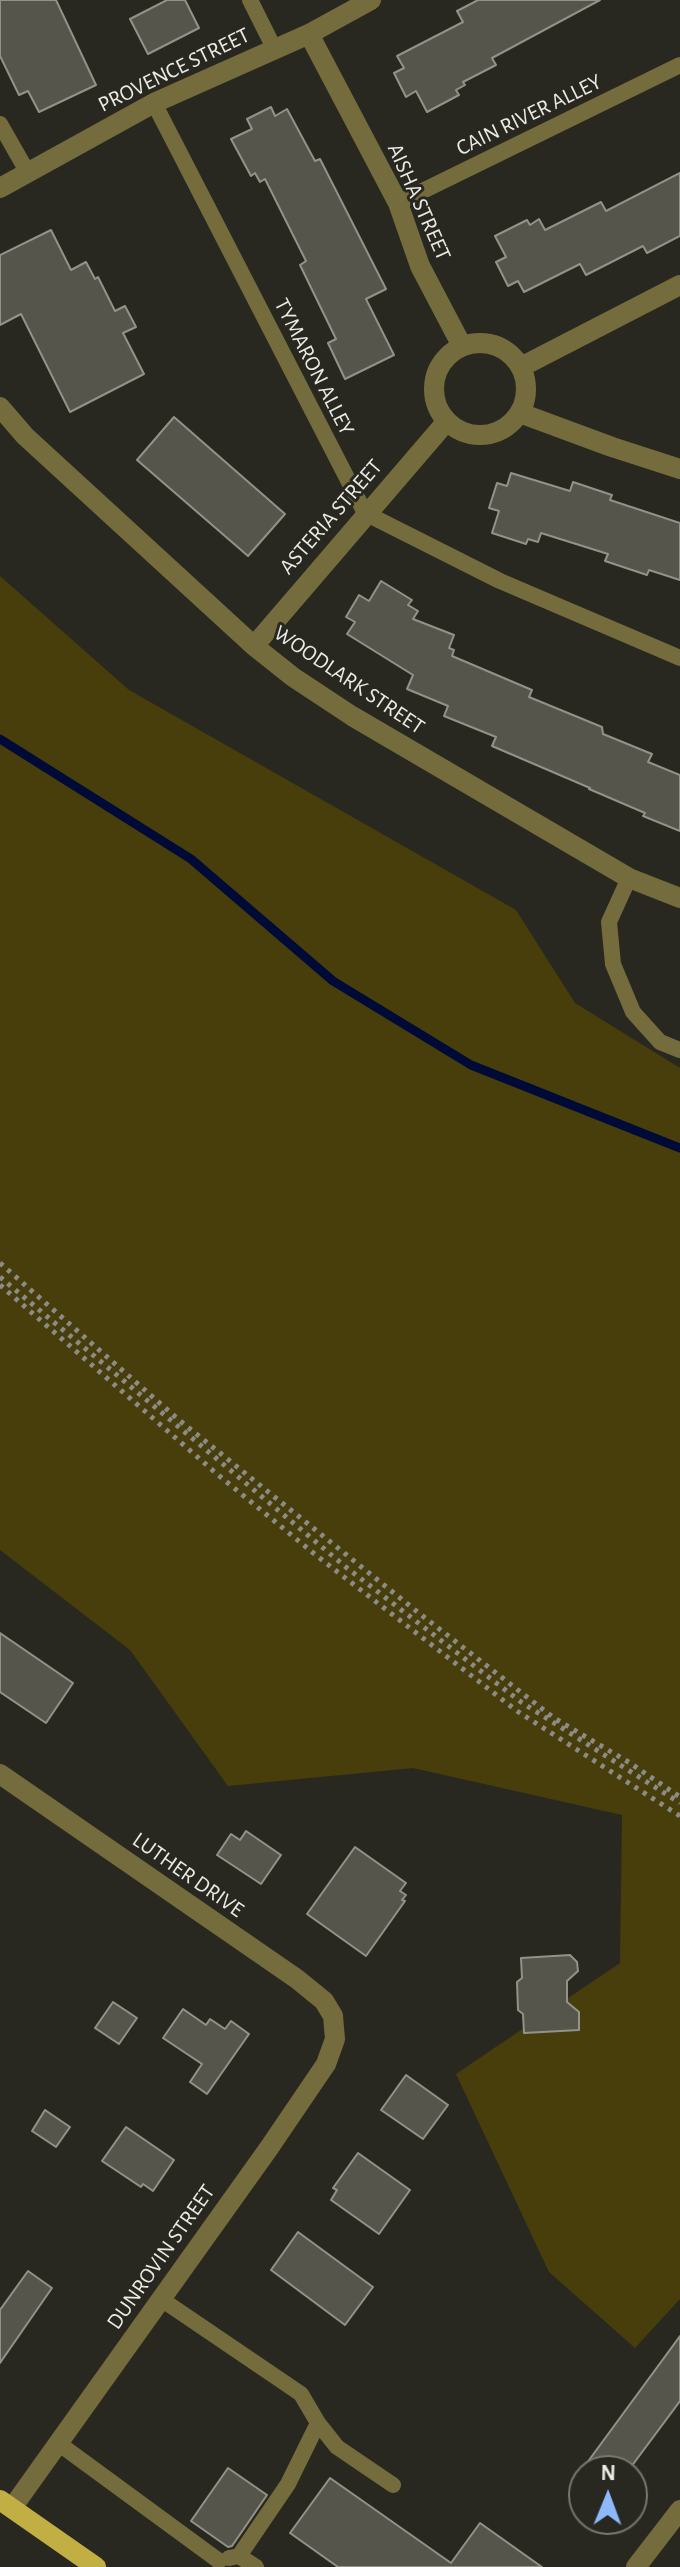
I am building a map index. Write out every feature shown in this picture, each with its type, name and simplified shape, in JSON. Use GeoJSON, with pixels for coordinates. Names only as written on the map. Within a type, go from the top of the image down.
{"type":"FeatureCollection","features":[{"type":"Feature","properties":{"kind":"main road"},"geometry":{"type":"LineString","coordinates":[[6,2504],[96,2567]]}},
{"type":"Feature","properties":{"kind":"street","name":"PROVENCE STREET"},"geometry":{"type":"LineString","coordinates":[[0,188],[154,103],[309,34],[371,0]]}},
{"type":"Feature","properties":{"kind":"street","name":"AISHA STREET"},"geometry":{"type":"LineString","coordinates":[[309,34],[398,203],[420,266],[462,346]]}},
{"type":"Feature","properties":{"kind":"street"},"geometry":{"type":"LineString","coordinates":[[521,367],[680,285]]}},
{"type":"Feature","properties":{"kind":"street"},"geometry":{"type":"LineString","coordinates":[[492,344],[513,357],[521,367],[526,390],[520,413],[512,422],[491,433],[479,435],[459,430],[447,421],[437,405],[434,388],[438,369],[448,355],[462,346],[492,344]]}},
{"type":"Feature","properties":{"kind":"street","name":"WOODLARK STREET"},"geometry":{"type":"LineString","coordinates":[[0,407],[25,436],[254,646],[352,716],[629,878],[680,898]]}},
{"type":"Feature","properties":{"kind":"street"},"geometry":{"type":"LineString","coordinates":[[520,413],[680,469]]}},
{"type":"Feature","properties":{"kind":"street","name":"ASTERIA STREET"},"geometry":{"type":"LineString","coordinates":[[254,646],[447,421]]}},
{"type":"Feature","properties":{"kind":"street","name":"LUTHER DRIVE"},"geometry":{"type":"LineString","coordinates":[[0,1774],[297,1979],[324,2001],[333,2016],[333,2027]]}},
{"type":"Feature","properties":{"kind":"street","name":"DUNROVIN STREET"},"geometry":{"type":"LineString","coordinates":[[6,2504],[58,2443],[326,2064],[335,2039],[333,2027]]}},
{"type":"Feature","properties":{"kind":"street"},"geometry":{"type":"LineString","coordinates":[[636,2567],[680,2510]]}},
{"type":"Feature","properties":{"kind":"lane"},"geometry":{"type":"LineString","coordinates":[[250,0],[274,48]]}},
{"type":"Feature","properties":{"kind":"lane","name":"CAIN RIVER ALLEY"},"geometry":{"type":"LineString","coordinates":[[398,203],[680,65]]}},
{"type":"Feature","properties":{"kind":"lane","name":"TYMARON ALLEY"},"geometry":{"type":"LineString","coordinates":[[154,103],[365,513]]}},
{"type":"Feature","properties":{"kind":"lane"},"geometry":{"type":"LineString","coordinates":[[0,124],[28,173]]}},
{"type":"Feature","properties":{"kind":"lane"},"geometry":{"type":"LineString","coordinates":[[365,513],[500,581],[680,658]]}},
{"type":"Feature","properties":{"kind":"lane"},"geometry":{"type":"LineString","coordinates":[[629,878],[609,922],[613,964],[633,1012],[660,1042],[680,1050]]}},
{"type":"Feature","properties":{"kind":"lane"},"geometry":{"type":"LineString","coordinates":[[161,2299],[301,2394],[337,2447],[393,2485]]}},
{"type":"Feature","properties":{"kind":"lane"},"geometry":{"type":"LineString","coordinates":[[58,2443],[217,2564],[239,2556],[288,2484],[318,2423]]}},
{"type":"Feature","properties":{"kind":"lane"},"geometry":{"type":"LineString","coordinates":[[239,2556],[256,2567]]}},
{"type":"Feature","properties":{"kind":"path"},"geometry":{"type":"LineString","coordinates":[[0,1263],[219,1453],[450,1638],[554,1718],[630,1763],[680,1800]]}},
{"type":"Feature","properties":{"kind":"path"},"geometry":{"type":"LineString","coordinates":[[0,1277],[347,1568],[521,1702],[680,1800]]}},
{"type":"Feature","properties":{"kind":"path"},"geometry":{"type":"LineString","coordinates":[[0,1285],[217,1474],[329,1566],[517,1711],[680,1816]]}},
{"type":"Feature","properties":{"kind":"shaded area"},"geometry":{"type":"Polygon","coordinates":[[[0,576],[129,690],[516,910],[575,1003],[680,1068],[680,2299],[635,2348],[549,2272],[456,2074],[620,1963],[622,1815],[413,1768],[228,1786],[130,1650],[0,1550],[0,576]]]}},
{"type":"Feature","properties":{"kind":"building"},"geometry":{"type":"Polygon","coordinates":[[[0,0],[56,0],[96,85],[39,112],[28,91],[19,95],[0,56],[0,0]]]}},
{"type":"Feature","properties":{"kind":"building"},"geometry":{"type":"Polygon","coordinates":[[[167,0],[185,0],[199,28],[148,54],[130,19],[167,0]]]}},
{"type":"Feature","properties":{"kind":"building"},"geometry":{"type":"Polygon","coordinates":[[[478,0],[600,0],[492,58],[496,65],[463,82],[465,85],[456,90],[459,95],[427,112],[416,91],[406,97],[394,73],[404,68],[397,56],[463,22],[457,11],[478,0]]]}},
{"type":"Feature","properties":{"kind":"building"},"geometry":{"type":"Polygon","coordinates":[[[271,107],[275,116],[287,109],[315,161],[320,159],[386,289],[366,299],[394,355],[345,379],[328,343],[336,339],[300,265],[306,261],[265,179],[260,182],[255,173],[251,176],[231,139],[252,129],[247,119],[271,107]]]}},
{"type":"Feature","properties":{"kind":"building"},"geometry":{"type":"Polygon","coordinates":[[[680,173],[680,236],[647,253],[643,246],[586,275],[580,264],[524,292],[518,281],[508,286],[496,262],[506,257],[495,236],[527,220],[530,225],[539,219],[545,230],[601,202],[606,211],[680,173]]]}},
{"type":"Feature","properties":{"kind":"building"},"geometry":{"type":"Polygon","coordinates":[[[51,230],[71,270],[86,262],[95,279],[98,277],[115,311],[125,306],[136,327],[123,333],[144,374],[70,412],[21,314],[0,325],[0,255],[51,230]]]}},
{"type":"Feature","properties":{"kind":"building"},"geometry":{"type":"Polygon","coordinates":[[[174,417],[285,514],[248,556],[137,460],[174,417]]]}},
{"type":"Feature","properties":{"kind":"building"},"geometry":{"type":"Polygon","coordinates":[[[511,473],[570,491],[573,482],[612,495],[610,500],[680,523],[680,580],[649,570],[647,575],[605,561],[608,554],[541,533],[538,542],[528,539],[526,544],[492,533],[499,511],[489,508],[497,483],[507,486],[511,473]]]}},
{"type":"Feature","properties":{"kind":"building"},"geometry":{"type":"Polygon","coordinates":[[[381,581],[412,600],[408,605],[418,611],[413,619],[454,635],[449,648],[454,650],[452,656],[532,690],[529,697],[602,727],[603,734],[652,754],[648,762],[680,775],[680,831],[492,746],[496,737],[444,716],[448,706],[407,689],[413,675],[347,634],[355,622],[346,617],[359,595],[369,601],[381,581]]]}},
{"type":"Feature","properties":{"kind":"building"},"geometry":{"type":"Polygon","coordinates":[[[0,1633],[73,1683],[46,1723],[0,1692],[0,1633]]]}},
{"type":"Feature","properties":{"kind":"building"},"geometry":{"type":"Polygon","coordinates":[[[246,1831],[281,1855],[261,1884],[217,1855],[231,1834],[240,1840],[246,1831]]]}},
{"type":"Feature","properties":{"kind":"building"},"geometry":{"type":"Polygon","coordinates":[[[355,1847],[406,1883],[400,1891],[406,1895],[402,1900],[405,1901],[366,1956],[307,1914],[355,1847]]]}},
{"type":"Feature","properties":{"kind":"building"},"geometry":{"type":"Polygon","coordinates":[[[570,1955],[577,1962],[578,1971],[567,1981],[567,2002],[579,2012],[579,2030],[524,2033],[523,2014],[518,2010],[517,1982],[522,1978],[521,1958],[570,1955]]]}},
{"type":"Feature","properties":{"kind":"building"},"geometry":{"type":"Polygon","coordinates":[[[113,2002],[137,2018],[119,2044],[95,2028],[113,2002]]]}},
{"type":"Feature","properties":{"kind":"building"},"geometry":{"type":"Polygon","coordinates":[[[183,2009],[206,2025],[210,2019],[225,2029],[231,2021],[249,2034],[207,2094],[190,2082],[202,2064],[163,2038],[183,2009]]]}},
{"type":"Feature","properties":{"kind":"building"},"geometry":{"type":"Polygon","coordinates":[[[406,2075],[448,2105],[423,2139],[381,2110],[406,2075]]]}},
{"type":"Feature","properties":{"kind":"building"},"geometry":{"type":"Polygon","coordinates":[[[45,2110],[70,2127],[56,2147],[32,2131],[45,2110]]]}},
{"type":"Feature","properties":{"kind":"building"},"geometry":{"type":"Polygon","coordinates":[[[126,2127],[174,2160],[153,2191],[143,2184],[141,2187],[102,2161],[126,2127]]]}},
{"type":"Feature","properties":{"kind":"building"},"geometry":{"type":"Polygon","coordinates":[[[358,2153],[410,2190],[379,2234],[331,2200],[337,2190],[333,2188],[358,2153]]]}},
{"type":"Feature","properties":{"kind":"building"},"geometry":{"type":"Polygon","coordinates":[[[298,2232],[373,2287],[345,2325],[271,2270],[298,2232]]]}},
{"type":"Feature","properties":{"kind":"building"},"geometry":{"type":"Polygon","coordinates":[[[28,2271],[52,2288],[0,2363],[0,2310],[28,2271]]]}},
{"type":"Feature","properties":{"kind":"building"},"geometry":{"type":"Polygon","coordinates":[[[680,2336],[680,2401],[640,2455],[593,2455],[680,2336]]]}},
{"type":"Feature","properties":{"kind":"building"},"geometry":{"type":"Polygon","coordinates":[[[228,2468],[267,2495],[232,2546],[228,2547],[191,2521],[228,2468]]]}},
{"type":"Feature","properties":{"kind":"building"},"geometry":{"type":"Polygon","coordinates":[[[330,2478],[451,2563],[480,2523],[542,2567],[338,2567],[290,2533],[330,2478]]]}},
{"type":"Feature","properties":{"kind":"waterway"},"geometry":{"type":"LineString","coordinates":[[0,739],[191,859],[333,981],[471,1065],[680,1148]]}}]}
